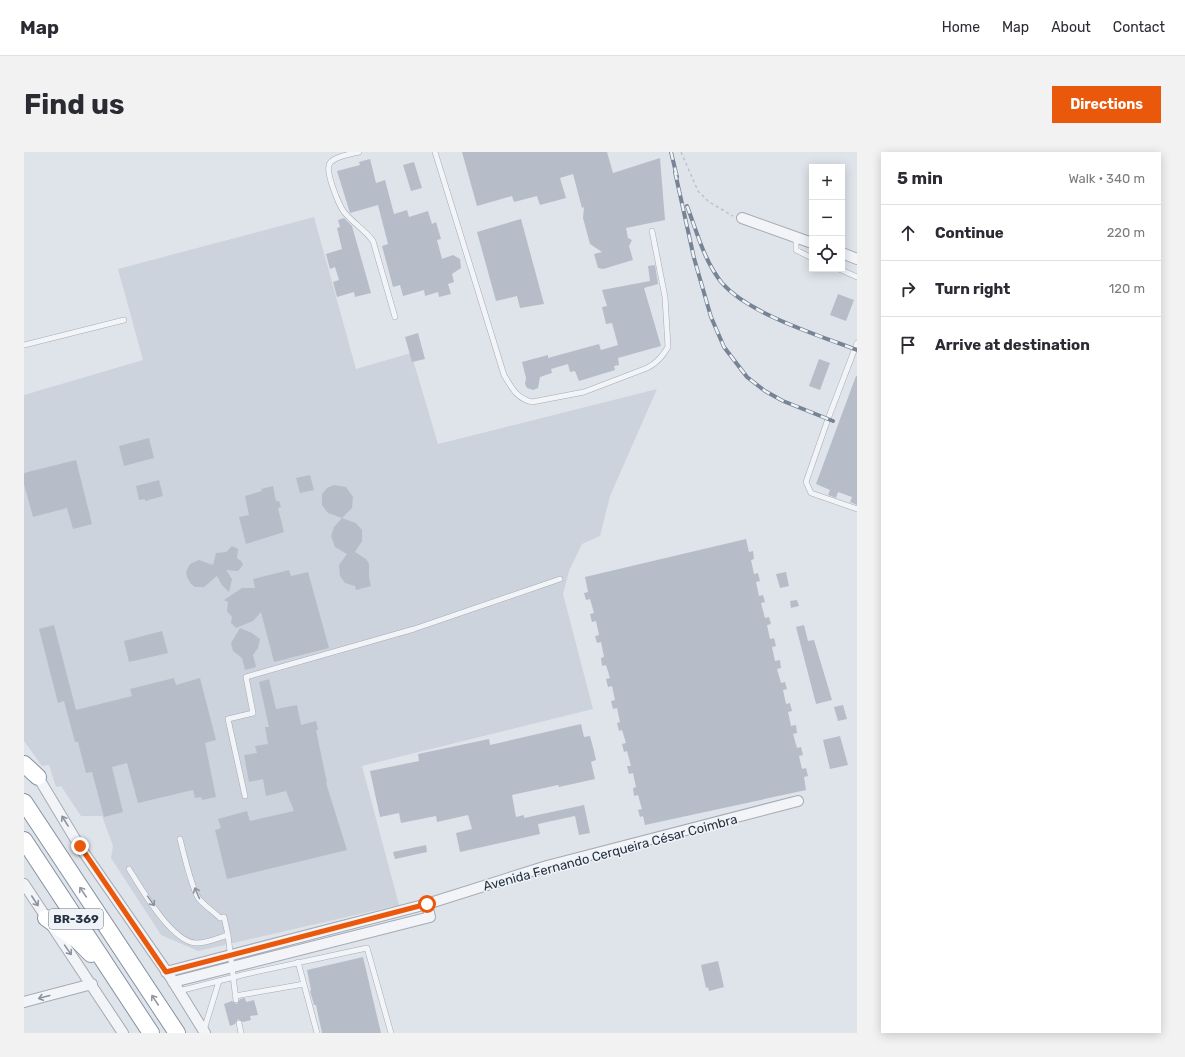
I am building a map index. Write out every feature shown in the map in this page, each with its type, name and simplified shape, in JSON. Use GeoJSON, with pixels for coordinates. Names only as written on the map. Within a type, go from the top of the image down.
{"type":"FeatureCollection","features":[{"type":"Feature","properties":{"kind":"highway"},"geometry":{"type":"LineString","coordinates":[[24,764],[38,777]]}},
{"type":"Feature","properties":{"kind":"highway","name":"BR-369"},"geometry":{"type":"LineString","coordinates":[[24,802],[177,1033]]}},
{"type":"Feature","properties":{"kind":"highway","name":"BR-369"},"geometry":{"type":"LineString","coordinates":[[24,840],[151,1033]]}},
{"type":"Feature","properties":{"kind":"highway"},"geometry":{"type":"LineString","coordinates":[[46,918],[85,947],[128,998]]}},
{"type":"Feature","properties":{"kind":"street"},"geometry":{"type":"LineString","coordinates":[[742,218],[809,242]]}},
{"type":"Feature","properties":{"kind":"street"},"geometry":{"type":"LineString","coordinates":[[845,254],[857,259]]}},
{"type":"Feature","properties":{"kind":"street"},"geometry":{"type":"LineString","coordinates":[[38,777],[80,846],[173,982],[205,1032]]}},
{"type":"Feature","properties":{"kind":"street","name":"Avenida Fernando Cerqueira César Coimbra"},"geometry":{"type":"LineString","coordinates":[[166,972],[427,904],[547,866],[798,801]]}},
{"type":"Feature","properties":{"kind":"street"},"geometry":{"type":"LineString","coordinates":[[24,884],[92,984],[123,1033]]}},
{"type":"Feature","properties":{"kind":"street"},"geometry":{"type":"LineString","coordinates":[[173,982],[233,972],[430,917],[427,904]]}},
{"type":"Feature","properties":{"kind":"street"},"geometry":{"type":"LineString","coordinates":[[24,1002],[92,984]]}},
{"type":"Feature","properties":{"kind":"lane"},"geometry":{"type":"LineString","coordinates":[[359,152],[334,160],[328,168],[334,192],[344,213],[366,232],[373,241],[395,317]]}},
{"type":"Feature","properties":{"kind":"lane"},"geometry":{"type":"LineString","coordinates":[[435,152],[504,374],[515,393],[524,400],[532,402],[584,392],[654,365],[665,353],[668,347],[665,297],[652,231]]}},
{"type":"Feature","properties":{"kind":"lane"},"geometry":{"type":"LineString","coordinates":[[796,237],[796,250],[809,256]]}},
{"type":"Feature","properties":{"kind":"lane"},"geometry":{"type":"LineString","coordinates":[[845,272],[857,277]]}},
{"type":"Feature","properties":{"kind":"lane"},"geometry":{"type":"LineString","coordinates":[[24,345],[124,320]]}},
{"type":"Feature","properties":{"kind":"lane"},"geometry":{"type":"LineString","coordinates":[[857,343],[806,482],[811,493],[857,509]]}},
{"type":"Feature","properties":{"kind":"lane"},"geometry":{"type":"LineString","coordinates":[[245,796],[228,719],[253,713],[246,677],[414,629],[560,579]]}},
{"type":"Feature","properties":{"kind":"lane"},"geometry":{"type":"LineString","coordinates":[[180,839],[195,891],[200,900],[220,918],[224,917],[232,956],[236,998],[304,984]]}},
{"type":"Feature","properties":{"kind":"lane"},"geometry":{"type":"LineString","coordinates":[[129,869],[164,920],[184,940],[197,943],[228,936]]}},
{"type":"Feature","properties":{"kind":"lane"},"geometry":{"type":"LineString","coordinates":[[179,991],[219,981],[233,972],[298,962],[367,948],[391,1033]]}},
{"type":"Feature","properties":{"kind":"lane"},"geometry":{"type":"LineString","coordinates":[[298,962],[317,1033]]}},
{"type":"Feature","properties":{"kind":"lane"},"geometry":{"type":"LineString","coordinates":[[205,1032],[219,981]]}},
{"type":"Feature","properties":{"kind":"lane"},"geometry":{"type":"LineString","coordinates":[[239,1023],[241,1033]]}},
{"type":"Feature","properties":{"kind":"path"},"geometry":{"type":"LineString","coordinates":[[681,152],[698,191],[709,202],[732,215],[742,218]]}},
{"type":"Feature","properties":{"kind":"shaded area"},"geometry":{"type":"Polygon","coordinates":[[[314,217],[356,369],[411,353],[438,444],[657,389],[610,496],[600,536],[582,544],[569,571],[563,594],[593,709],[362,766],[399,905],[198,951],[161,935],[111,858],[113,846],[102,816],[81,816],[61,786],[56,787],[49,765],[42,766],[24,741],[24,395],[143,360],[118,269],[314,217]]]}},
{"type":"Feature","properties":{"kind":"building"},"geometry":{"type":"Polygon","coordinates":[[[462,152],[607,152],[613,173],[660,158],[665,220],[626,228],[628,238],[632,240],[629,246],[633,260],[603,269],[598,268],[594,254],[602,252],[590,244],[583,218],[584,207],[582,208],[573,174],[560,178],[566,198],[540,205],[537,196],[514,202],[512,196],[477,206],[462,152]]]}},
{"type":"Feature","properties":{"kind":"building"},"geometry":{"type":"Polygon","coordinates":[[[370,159],[376,183],[385,180],[394,214],[407,210],[409,217],[428,211],[432,224],[436,222],[441,239],[437,240],[442,259],[453,255],[460,259],[461,268],[452,274],[454,282],[448,284],[451,294],[439,297],[438,292],[425,296],[424,290],[403,296],[400,285],[393,287],[382,246],[388,244],[378,205],[350,213],[337,171],[360,165],[359,162],[370,159]]]}},
{"type":"Feature","properties":{"kind":"building"},"geometry":{"type":"Polygon","coordinates":[[[414,162],[422,188],[411,191],[403,165],[414,162]]]}},
{"type":"Feature","properties":{"kind":"building"},"geometry":{"type":"Polygon","coordinates":[[[344,218],[352,226],[371,293],[355,297],[354,292],[337,297],[333,282],[339,280],[335,267],[330,269],[326,254],[342,249],[337,228],[340,227],[338,220],[344,218]]]}},
{"type":"Feature","properties":{"kind":"building"},"geometry":{"type":"Polygon","coordinates":[[[521,219],[544,304],[520,308],[517,296],[496,301],[477,232],[521,219]]]}},
{"type":"Feature","properties":{"kind":"building"},"geometry":{"type":"Polygon","coordinates":[[[655,265],[658,284],[644,288],[661,346],[618,358],[619,365],[614,366],[615,370],[579,381],[575,371],[570,372],[568,364],[551,369],[552,373],[540,377],[538,388],[533,390],[527,388],[525,384],[526,378],[522,362],[548,355],[548,358],[599,344],[601,350],[618,345],[612,323],[606,324],[602,307],[607,306],[602,290],[650,281],[648,266],[655,265]]]}},
{"type":"Feature","properties":{"kind":"building"},"geometry":{"type":"Polygon","coordinates":[[[838,294],[854,300],[846,321],[830,315],[838,294]]]}},
{"type":"Feature","properties":{"kind":"building"},"geometry":{"type":"Polygon","coordinates":[[[418,333],[425,359],[412,362],[405,337],[418,333]]]}},
{"type":"Feature","properties":{"kind":"building"},"geometry":{"type":"Polygon","coordinates":[[[819,359],[830,363],[820,390],[809,386],[819,359]]]}},
{"type":"Feature","properties":{"kind":"building"},"geometry":{"type":"Polygon","coordinates":[[[856,376],[857,505],[850,502],[852,497],[838,492],[836,498],[828,495],[830,490],[816,484],[856,376]]]}},
{"type":"Feature","properties":{"kind":"building"},"geometry":{"type":"Polygon","coordinates":[[[149,438],[154,458],[124,466],[119,446],[149,438]]]}},
{"type":"Feature","properties":{"kind":"building"},"geometry":{"type":"Polygon","coordinates":[[[76,460],[92,524],[73,529],[67,508],[33,517],[24,484],[24,473],[76,460]]]}},
{"type":"Feature","properties":{"kind":"building"},"geometry":{"type":"Polygon","coordinates":[[[310,475],[314,490],[300,493],[296,478],[310,475]]]}},
{"type":"Feature","properties":{"kind":"building"},"geometry":{"type":"Polygon","coordinates":[[[159,480],[163,496],[145,501],[145,499],[139,500],[136,486],[159,480]]]}},
{"type":"Feature","properties":{"kind":"building"},"geometry":{"type":"Polygon","coordinates":[[[334,485],[346,487],[353,497],[352,508],[342,518],[328,513],[322,505],[322,494],[327,488],[334,485]]]}},
{"type":"Feature","properties":{"kind":"building"},"geometry":{"type":"Polygon","coordinates":[[[273,486],[276,501],[279,501],[281,507],[278,508],[284,532],[246,544],[239,517],[249,515],[245,496],[262,491],[261,489],[273,486]]]}},
{"type":"Feature","properties":{"kind":"building"},"geometry":{"type":"Polygon","coordinates":[[[342,518],[356,523],[362,530],[362,541],[355,552],[366,559],[369,564],[371,586],[356,590],[355,586],[345,583],[340,576],[339,565],[347,554],[335,547],[331,536],[334,527],[342,518]]]}},
{"type":"Feature","properties":{"kind":"building"},"geometry":{"type":"Polygon","coordinates":[[[746,539],[749,552],[753,551],[754,559],[751,560],[754,574],[758,573],[760,581],[756,582],[759,596],[763,595],[765,602],[761,603],[765,618],[769,617],[771,624],[767,625],[770,639],[774,638],[776,646],[772,647],[775,661],[780,660],[781,668],[777,669],[781,683],[785,682],[787,689],[783,690],[786,704],[790,703],[792,711],[788,712],[791,726],[796,725],[797,733],[793,734],[797,748],[801,747],[803,755],[799,756],[802,769],[806,768],[808,776],[804,777],[806,790],[645,825],[643,816],[640,817],[638,810],[642,809],[638,795],[634,796],[633,788],[636,787],[633,773],[629,774],[627,766],[631,766],[627,751],[624,752],[622,744],[626,743],[622,730],[619,731],[617,723],[620,722],[617,708],[613,709],[611,701],[615,700],[612,686],[608,687],[606,679],[610,678],[606,665],[602,666],[601,658],[604,657],[601,642],[597,643],[595,636],[599,635],[596,621],[592,622],[590,614],[594,613],[590,599],[586,600],[584,593],[588,592],[585,577],[746,539]]]}},
{"type":"Feature","properties":{"kind":"building"},"geometry":{"type":"Polygon","coordinates":[[[232,546],[238,549],[237,558],[243,565],[238,571],[226,570],[232,579],[229,592],[222,585],[217,576],[204,587],[195,587],[191,584],[186,572],[190,564],[199,560],[213,565],[216,553],[226,552],[232,546]]]}},
{"type":"Feature","properties":{"kind":"building"},"geometry":{"type":"Polygon","coordinates":[[[289,570],[291,576],[308,572],[329,648],[274,662],[261,612],[253,621],[236,628],[231,623],[232,617],[227,611],[228,602],[224,600],[242,588],[255,588],[253,579],[289,570]]]}},
{"type":"Feature","properties":{"kind":"building"},"geometry":{"type":"Polygon","coordinates":[[[786,572],[789,586],[780,588],[776,574],[786,572]]]}},
{"type":"Feature","properties":{"kind":"building"},"geometry":{"type":"Polygon","coordinates":[[[797,600],[799,606],[791,608],[790,601],[797,600]]]}},
{"type":"Feature","properties":{"kind":"building"},"geometry":{"type":"Polygon","coordinates":[[[54,625],[76,710],[132,696],[130,689],[174,678],[176,685],[200,678],[216,740],[205,743],[216,797],[202,800],[201,797],[195,798],[193,790],[138,803],[127,763],[112,767],[123,812],[104,817],[92,772],[86,773],[78,742],[75,742],[64,701],[58,703],[39,629],[54,625]]]}},
{"type":"Feature","properties":{"kind":"building"},"geometry":{"type":"Polygon","coordinates":[[[804,625],[808,641],[814,640],[832,700],[816,704],[796,627],[804,625]]]}},
{"type":"Feature","properties":{"kind":"building"},"geometry":{"type":"Polygon","coordinates":[[[240,628],[252,633],[260,639],[258,648],[253,655],[256,667],[245,670],[242,658],[233,651],[231,643],[240,628]]]}},
{"type":"Feature","properties":{"kind":"building"},"geometry":{"type":"Polygon","coordinates":[[[162,631],[168,653],[129,662],[124,641],[162,631]]]}},
{"type":"Feature","properties":{"kind":"building"},"geometry":{"type":"Polygon","coordinates":[[[269,679],[276,709],[297,705],[301,725],[316,721],[318,730],[316,730],[326,783],[347,850],[227,879],[215,830],[221,828],[218,819],[247,811],[250,821],[294,811],[286,791],[266,796],[263,779],[249,782],[244,755],[257,753],[255,746],[268,744],[265,727],[269,727],[259,682],[269,679]]]}},
{"type":"Feature","properties":{"kind":"building"},"geometry":{"type":"Polygon","coordinates":[[[843,705],[847,719],[838,721],[834,707],[843,705]]]}},
{"type":"Feature","properties":{"kind":"building"},"geometry":{"type":"Polygon","coordinates":[[[581,724],[584,737],[590,736],[594,751],[596,760],[591,762],[595,779],[512,795],[516,817],[524,815],[524,818],[584,805],[590,833],[579,835],[575,816],[538,824],[540,834],[460,852],[456,833],[472,829],[468,815],[437,822],[436,816],[401,823],[399,813],[380,817],[370,771],[419,761],[418,754],[489,739],[490,745],[581,724]]]}},
{"type":"Feature","properties":{"kind":"building"},"geometry":{"type":"Polygon","coordinates":[[[840,736],[848,765],[830,769],[823,740],[840,736]]]}},
{"type":"Feature","properties":{"kind":"building"},"geometry":{"type":"Polygon","coordinates":[[[426,845],[427,852],[395,859],[393,852],[426,845]]]}},
{"type":"Feature","properties":{"kind":"building"},"geometry":{"type":"Polygon","coordinates":[[[363,957],[381,1033],[322,1033],[316,1005],[314,1005],[310,991],[307,970],[363,957]]]}},
{"type":"Feature","properties":{"kind":"building"},"geometry":{"type":"Polygon","coordinates":[[[718,961],[724,987],[709,991],[708,987],[706,988],[701,965],[718,961]]]}},
{"type":"Feature","properties":{"kind":"building"},"geometry":{"type":"Polygon","coordinates":[[[245,998],[246,1002],[254,1000],[258,1015],[250,1016],[251,1020],[243,1022],[238,1019],[235,1024],[230,1026],[224,1004],[232,1001],[237,1004],[240,999],[245,998]]]}},
{"type":"Feature","properties":{"kind":"railway"},"geometry":{"type":"LineString","coordinates":[[671,152],[677,177]]}},
{"type":"Feature","properties":{"kind":"railway"},"geometry":{"type":"LineString","coordinates":[[675,172],[694,258],[711,317],[724,347],[747,377],[765,391],[783,401],[833,421]]}},
{"type":"Feature","properties":{"kind":"railway"},"geometry":{"type":"LineString","coordinates":[[687,206],[710,265],[722,283],[734,294],[766,314],[857,350]]}},
{"type":"Feature","properties":{"kind":"route"},"geometry":{"type":"LineString","coordinates":[[80,846],[166,972],[427,904]]}}]}
